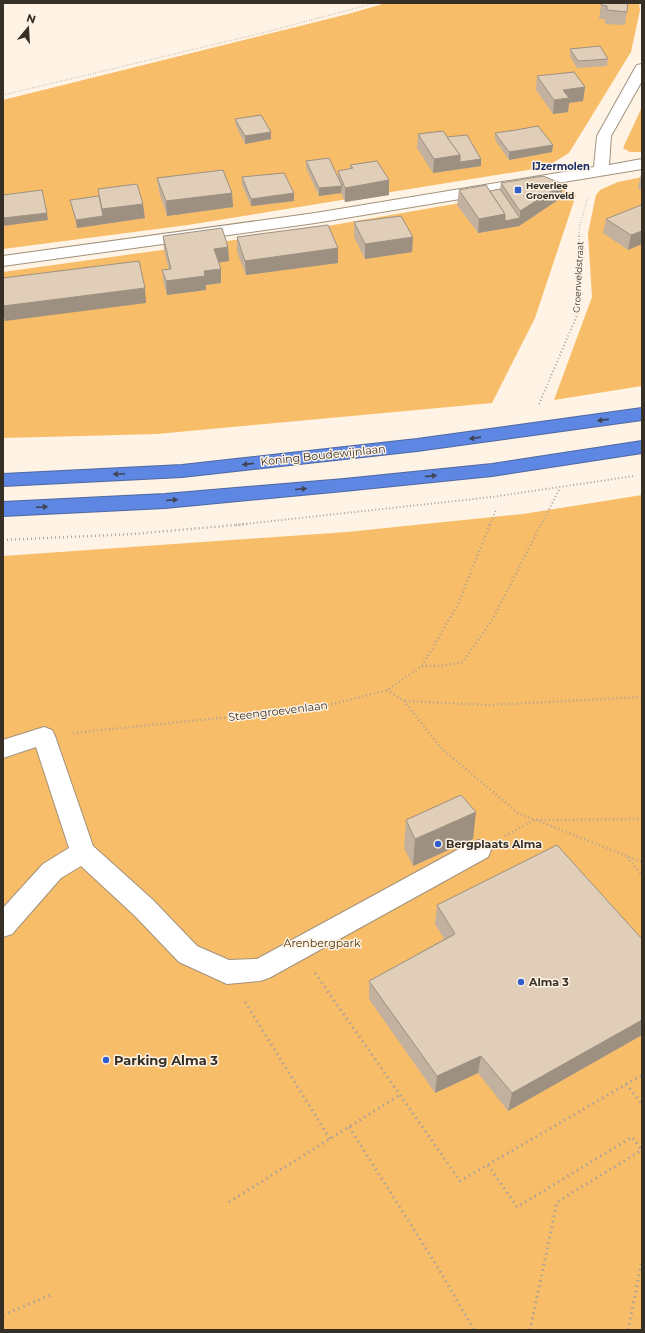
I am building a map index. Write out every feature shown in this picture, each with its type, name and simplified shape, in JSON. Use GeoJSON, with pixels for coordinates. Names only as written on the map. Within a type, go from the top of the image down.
{"type":"FeatureCollection","features":[{"type":"Feature","properties":{"kind":"highway","name":"Koning Boudewijnlaan"},"geometry":{"type":"LineString","coordinates":[[3,480],[182,471],[417,445],[642,414]]}},
{"type":"Feature","properties":{"kind":"highway"},"geometry":{"type":"LineString","coordinates":[[3,509],[165,501],[344,485],[492,470],[642,447]]}},
{"type":"Feature","properties":{"kind":"street"},"geometry":{"type":"LineString","coordinates":[[601,171],[604,136],[642,68]]}},
{"type":"Feature","properties":{"kind":"street"},"geometry":{"type":"LineString","coordinates":[[3,261],[315,218],[642,164]]}},
{"type":"Feature","properties":{"kind":"street"},"geometry":{"type":"LineString","coordinates":[[3,749],[44,736],[83,852],[144,908],[188,954],[227,972],[260,970],[297,948],[479,850]]}},
{"type":"Feature","properties":{"kind":"street"},"geometry":{"type":"LineString","coordinates":[[3,926],[52,871],[83,852]]}},
{"type":"Feature","properties":{"kind":"path"},"geometry":{"type":"LineString","coordinates":[[3,95],[266,32],[375,3]]}},
{"type":"Feature","properties":{"kind":"path","name":"Groenveldstraat"},"geometry":{"type":"LineString","coordinates":[[538,404],[578,313],[579,229],[590,191]]}},
{"type":"Feature","properties":{"kind":"path"},"geometry":{"type":"LineString","coordinates":[[3,540],[138,534],[248,524],[466,501],[561,488],[635,475]]}},
{"type":"Feature","properties":{"kind":"path"},"geometry":{"type":"LineString","coordinates":[[422,666],[442,666],[463,662],[494,617],[561,488]]}},
{"type":"Feature","properties":{"kind":"path","name":"Steengroevenlaan"},"geometry":{"type":"LineString","coordinates":[[44,736],[317,708],[387,690],[422,666],[458,604],[496,510]]}},
{"type":"Feature","properties":{"kind":"path"},"geometry":{"type":"LineString","coordinates":[[387,690],[404,701],[441,748],[518,813],[642,862]]}},
{"type":"Feature","properties":{"kind":"path"},"geometry":{"type":"LineString","coordinates":[[404,701],[488,705],[642,697]]}},
{"type":"Feature","properties":{"kind":"path"},"geometry":{"type":"LineString","coordinates":[[534,820],[642,819]]}},
{"type":"Feature","properties":{"kind":"path"},"geometry":{"type":"LineString","coordinates":[[626,855],[642,875]]}},
{"type":"Feature","properties":{"kind":"path"},"geometry":{"type":"LineString","coordinates":[[297,948],[460,1181],[642,1075]]}},
{"type":"Feature","properties":{"kind":"path"},"geometry":{"type":"LineString","coordinates":[[227,972],[330,1139]]}},
{"type":"Feature","properties":{"kind":"path"},"geometry":{"type":"LineString","coordinates":[[626,1084],[642,1104]]}},
{"type":"Feature","properties":{"kind":"path"},"geometry":{"type":"LineString","coordinates":[[229,1202],[400,1096]]}},
{"type":"Feature","properties":{"kind":"path"},"geometry":{"type":"LineString","coordinates":[[349,1127],[437,1266],[474,1330]]}},
{"type":"Feature","properties":{"kind":"path"},"geometry":{"type":"LineString","coordinates":[[488,1165],[517,1207],[632,1137],[642,1150],[557,1202],[530,1330]]}},
{"type":"Feature","properties":{"kind":"path"},"geometry":{"type":"LineString","coordinates":[[628,1330],[642,1260]]}},
{"type":"Feature","properties":{"kind":"path"},"geometry":{"type":"LineString","coordinates":[[3,1315],[53,1294]]}},
{"type":"Feature","properties":{"kind":"green space"},"geometry":{"type":"Polygon","coordinates":[[[386,3],[639,3],[640,10],[631,52],[569,153],[546,167],[188,225],[3,249],[3,100],[348,14],[386,3]]]}},
{"type":"Feature","properties":{"kind":"green space"},"geometry":{"type":"Polygon","coordinates":[[[642,107],[642,152],[630,152],[623,148],[642,107]]]}},
{"type":"Feature","properties":{"kind":"green space"},"geometry":{"type":"Polygon","coordinates":[[[642,177],[642,386],[554,400],[592,297],[588,233],[596,195],[600,190],[618,182],[642,177]]]}},
{"type":"Feature","properties":{"kind":"green space"},"geometry":{"type":"Polygon","coordinates":[[[557,186],[576,195],[535,318],[492,403],[157,434],[3,438],[3,272],[299,231],[557,186]]]}},
{"type":"Feature","properties":{"kind":"green space","name":"Arenbergpark"},"geometry":{"type":"Polygon","coordinates":[[[642,495],[642,1330],[3,1330],[3,556],[347,532],[523,514],[642,495]]]}},
{"type":"Feature","properties":{"kind":"building"},"geometry":{"type":"Polygon","coordinates":[[[601,3],[628,3],[627,12],[607,10],[607,6],[601,5],[601,3]]]}},
{"type":"Feature","properties":{"kind":"building"},"geometry":{"type":"Polygon","coordinates":[[[600,46],[608,59],[578,61],[570,49],[600,46]]]}},
{"type":"Feature","properties":{"kind":"building"},"geometry":{"type":"Polygon","coordinates":[[[574,72],[585,87],[563,90],[569,98],[554,100],[537,76],[574,72]]]}},
{"type":"Feature","properties":{"kind":"building"},"geometry":{"type":"Polygon","coordinates":[[[261,115],[271,132],[245,136],[235,119],[261,115]]]}},
{"type":"Feature","properties":{"kind":"building"},"geometry":{"type":"Polygon","coordinates":[[[538,126],[553,145],[509,152],[495,133],[516,130],[538,126]]]}},
{"type":"Feature","properties":{"kind":"building"},"geometry":{"type":"Polygon","coordinates":[[[443,131],[460,155],[434,159],[418,134],[443,131]]]}},
{"type":"Feature","properties":{"kind":"building"},"geometry":{"type":"Polygon","coordinates":[[[467,135],[481,159],[460,162],[460,155],[447,137],[467,135]]]}},
{"type":"Feature","properties":{"kind":"building"},"geometry":{"type":"Polygon","coordinates":[[[329,158],[342,186],[319,188],[306,161],[329,158]]]}},
{"type":"Feature","properties":{"kind":"building"},"geometry":{"type":"Polygon","coordinates":[[[377,161],[389,180],[345,188],[338,171],[353,168],[350,165],[377,161]]]}},
{"type":"Feature","properties":{"kind":"building"},"geometry":{"type":"Polygon","coordinates":[[[223,170],[232,193],[166,201],[157,178],[223,170]]]}},
{"type":"Feature","properties":{"kind":"building"},"geometry":{"type":"Polygon","coordinates":[[[284,173],[294,193],[251,199],[242,177],[284,173]]]}},
{"type":"Feature","properties":{"kind":"building"},"geometry":{"type":"Polygon","coordinates":[[[543,176],[563,184],[520,211],[501,183],[543,176]]]}},
{"type":"Feature","properties":{"kind":"building"},"geometry":{"type":"Polygon","coordinates":[[[137,184],[143,204],[102,209],[98,189],[137,184]]]}},
{"type":"Feature","properties":{"kind":"building"},"geometry":{"type":"Polygon","coordinates":[[[486,185],[505,214],[479,219],[459,190],[486,185]]]}},
{"type":"Feature","properties":{"kind":"building"},"geometry":{"type":"Polygon","coordinates":[[[500,189],[520,218],[505,221],[505,214],[490,191],[500,189]]]}},
{"type":"Feature","properties":{"kind":"building"},"geometry":{"type":"Polygon","coordinates":[[[42,190],[47,213],[3,218],[3,195],[42,190]]]}},
{"type":"Feature","properties":{"kind":"building"},"geometry":{"type":"Polygon","coordinates":[[[99,196],[103,216],[76,220],[70,200],[99,196]]]}},
{"type":"Feature","properties":{"kind":"building"},"geometry":{"type":"Polygon","coordinates":[[[641,205],[642,231],[631,235],[606,219],[641,205]]]}},
{"type":"Feature","properties":{"kind":"building"},"geometry":{"type":"Polygon","coordinates":[[[401,216],[413,237],[365,244],[354,222],[401,216]]]}},
{"type":"Feature","properties":{"kind":"building"},"geometry":{"type":"Polygon","coordinates":[[[328,225],[338,248],[245,261],[237,237],[328,225]]]}},
{"type":"Feature","properties":{"kind":"building"},"geometry":{"type":"Polygon","coordinates":[[[222,228],[228,247],[214,249],[221,269],[204,271],[205,276],[166,281],[162,270],[171,269],[163,236],[222,228]]]}},
{"type":"Feature","properties":{"kind":"building"},"geometry":{"type":"Polygon","coordinates":[[[139,261],[145,288],[3,306],[3,278],[139,261]]]}},
{"type":"Feature","properties":{"kind":"building"},"geometry":{"type":"Polygon","coordinates":[[[461,795],[476,812],[415,839],[406,820],[461,795]]]}},
{"type":"Feature","properties":{"kind":"building","name":"Alma 3"},"geometry":{"type":"Polygon","coordinates":[[[557,845],[642,939],[642,1020],[512,1093],[481,1056],[437,1076],[369,981],[455,934],[437,905],[557,845]]]}},
{"type":"Feature","properties":{"kind":"place","name":"Heverlee Groenveld"},"geometry":{"type":"Point","coordinates":[518,190]}},
{"type":"Feature","properties":{"kind":"place","name":"Bergplaats Alma"},"geometry":{"type":"Point","coordinates":[438,844]}},
{"type":"Feature","properties":{"kind":"place","name":"Alma 3"},"geometry":{"type":"Point","coordinates":[521,982]}},
{"type":"Feature","properties":{"kind":"place","name":"Parking Alma 3"},"geometry":{"type":"Point","coordinates":[106,1060]}},
{"type":"Feature","properties":{"kind":"district","name":"IJzermolen"},"geometry":{"type":"Point","coordinates":[561,166]}}]}
